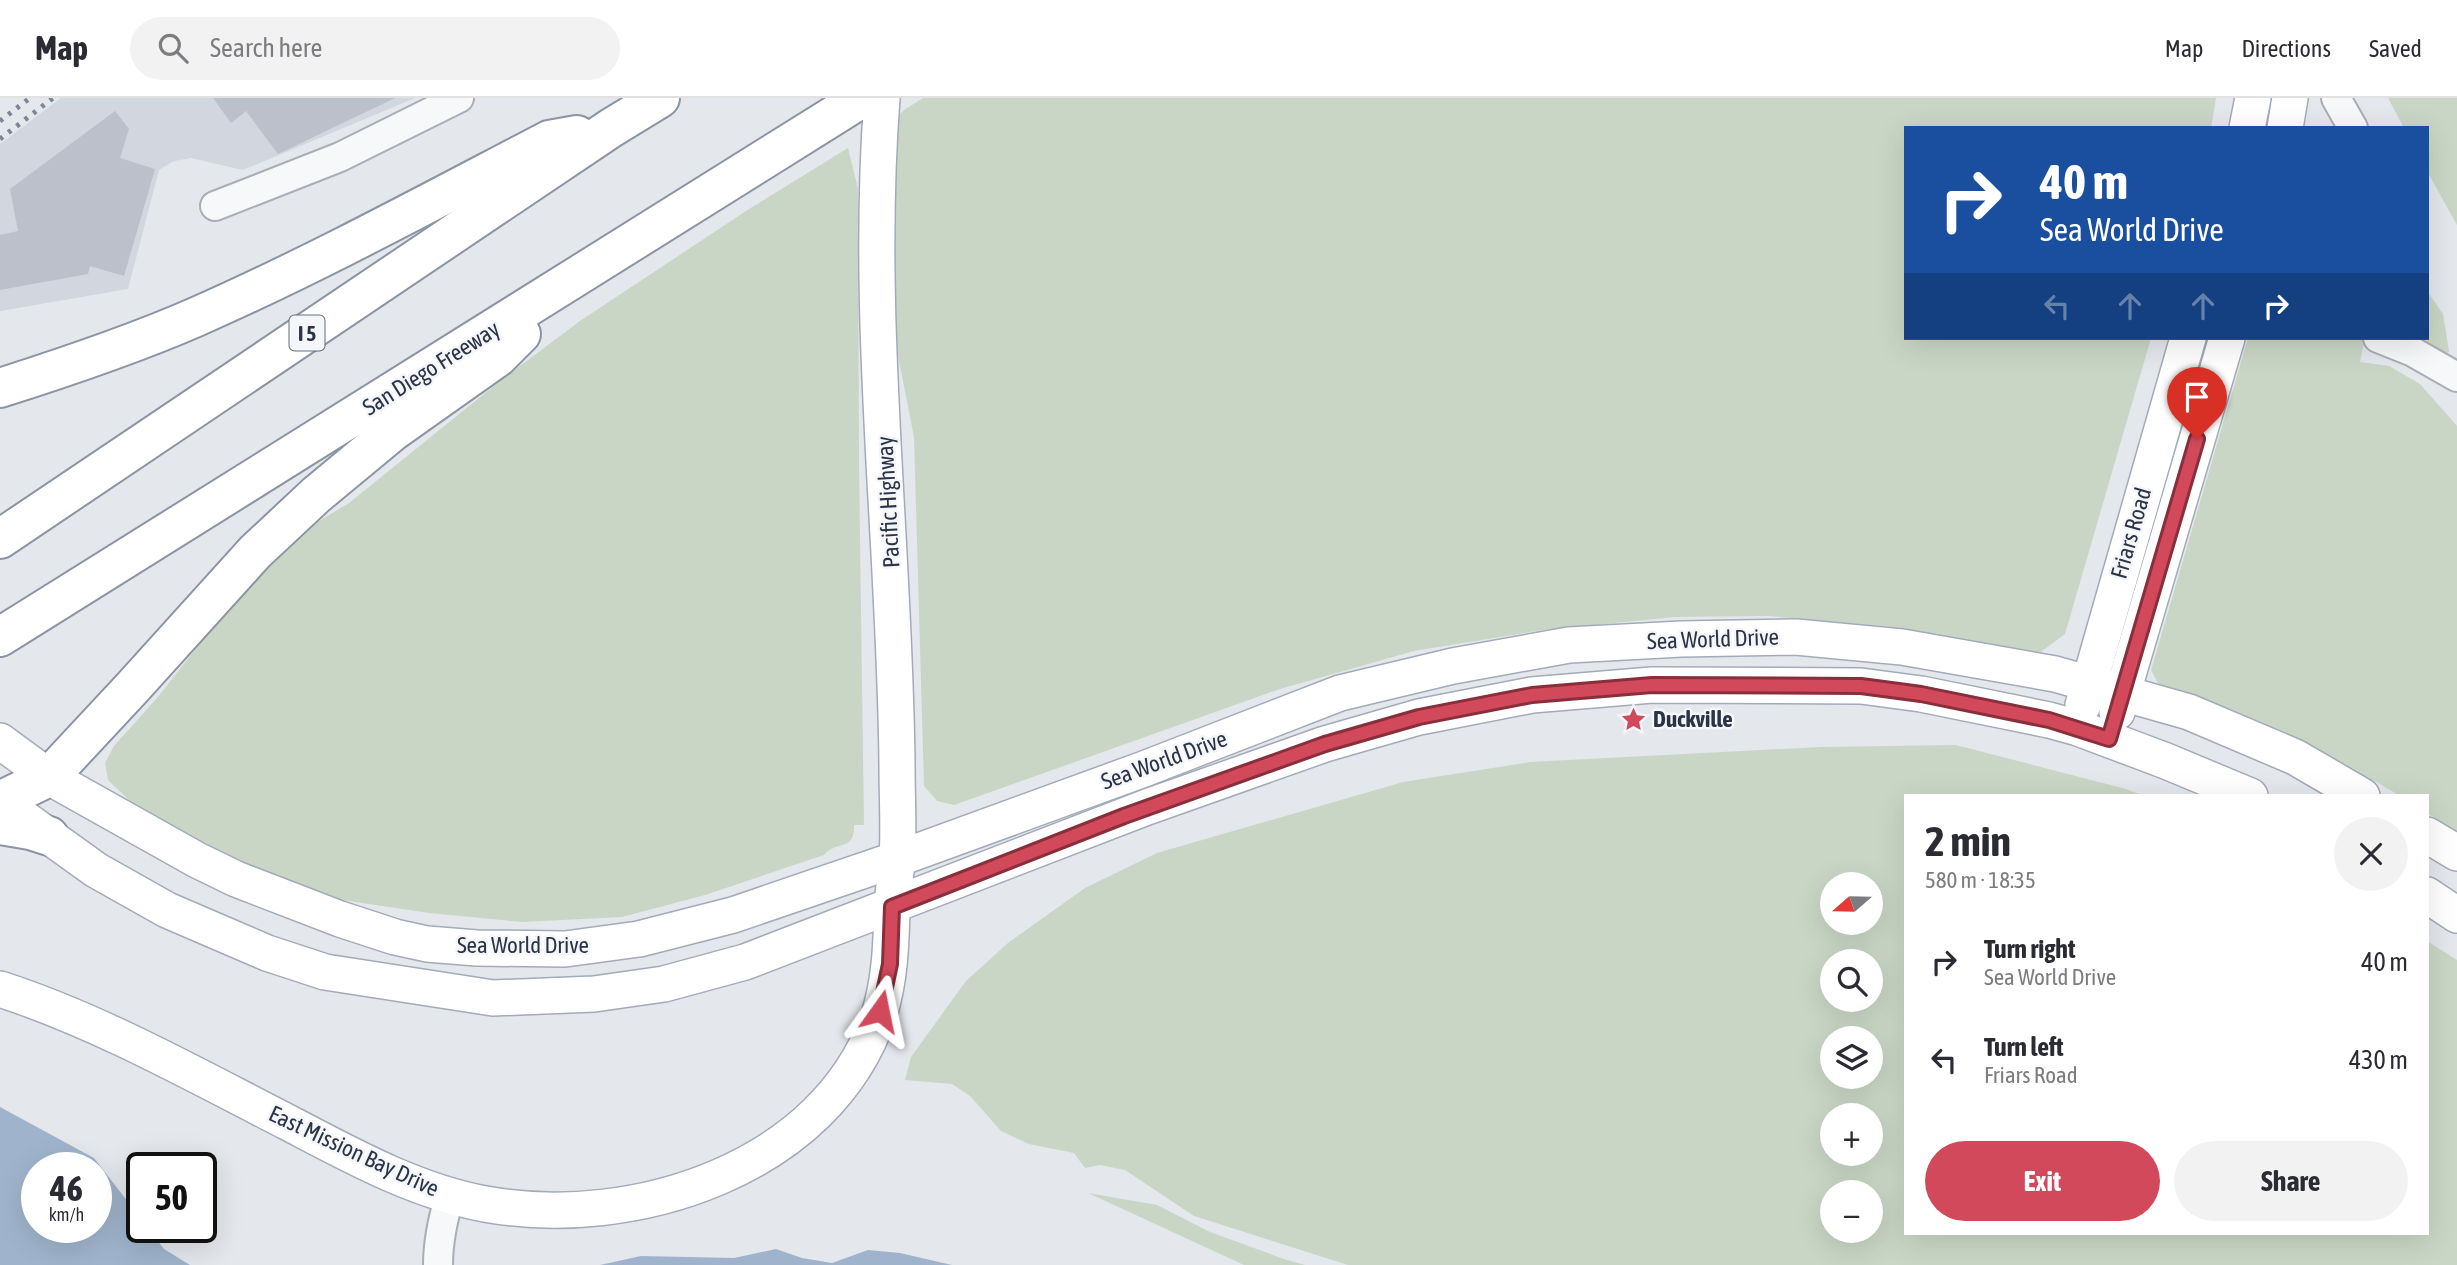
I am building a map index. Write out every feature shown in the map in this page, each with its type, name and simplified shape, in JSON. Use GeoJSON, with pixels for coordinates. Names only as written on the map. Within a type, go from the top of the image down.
{"type":"FeatureCollection","features":[{"type":"Feature","properties":{"kind":"highway","name":"I 5"},"geometry":{"type":"LineString","coordinates":[[0,539],[611,128],[660,98]]}},
{"type":"Feature","properties":{"kind":"highway","name":"San Diego Freeway"},"geometry":{"type":"LineString","coordinates":[[0,637],[862,98]]}},
{"type":"Feature","properties":{"kind":"highway"},"geometry":{"type":"LineString","coordinates":[[0,388],[126,345],[195,317],[300,268],[549,140],[611,128]]}},
{"type":"Feature","properties":{"kind":"highway"},"geometry":{"type":"LineString","coordinates":[[49,836],[20,828],[0,807],[49,776],[256,552],[316,495],[392,432],[498,357],[573,280]]}},
{"type":"Feature","properties":{"kind":"main road","name":"Pacific Highway"},"geometry":{"type":"LineString","coordinates":[[882,98],[876,173],[876,282],[895,649],[897,859],[892,907]]}},
{"type":"Feature","properties":{"kind":"main road"},"geometry":{"type":"LineString","coordinates":[[2247,126],[2253,98]]}},
{"type":"Feature","properties":{"kind":"main road"},"geometry":{"type":"LineString","coordinates":[[2285,126],[2290,98]]}},
{"type":"Feature","properties":{"kind":"main road","name":"Friars Road"},"geometry":{"type":"LineString","coordinates":[[2094,734],[2088,682],[2187,340]]}},
{"type":"Feature","properties":{"kind":"main road","name":"Friars Road"},"geometry":{"type":"LineString","coordinates":[[2094,734],[2123,692],[2226,340]]}},
{"type":"Feature","properties":{"kind":"main road","name":"Sea World Drive"},"geometry":{"type":"LineString","coordinates":[[0,741],[49,776],[197,860],[236,879],[340,919],[426,944],[565,949],[639,939],[733,915],[897,859],[1144,769],[1340,693],[1452,666],[1569,645],[1796,637],[1902,647],[2055,674],[2189,712],[2284,752],[2358,794]]}},
{"type":"Feature","properties":{"kind":"main road","name":"Sea World Drive"},"geometry":{"type":"LineString","coordinates":[[49,836],[96,870],[167,910],[267,953],[325,972],[494,998],[594,993],[664,984],[745,962],[1147,807],[1325,744],[1419,717],[1532,695],[1652,685],[1861,686],[1921,694],[2049,720],[2094,734],[2245,794]]}},
{"type":"Feature","properties":{"kind":"main road"},"geometry":{"type":"LineString","coordinates":[[2429,836],[2457,853]]}},
{"type":"Feature","properties":{"kind":"main road"},"geometry":{"type":"LineString","coordinates":[[2429,896],[2457,915]]}},
{"type":"Feature","properties":{"kind":"main road","name":"East Mission Bay Drive"},"geometry":{"type":"LineString","coordinates":[[0,989],[72,1014],[345,1153],[421,1187],[486,1205],[534,1209],[591,1209],[654,1199],[723,1177],[764,1154],[793,1134],[819,1111],[845,1080],[867,1046],[880,1011],[890,964],[892,907]]}},
{"type":"Feature","properties":{"kind":"street"},"geometry":{"type":"LineString","coordinates":[[215,206],[340,157],[459,98]]}},
{"type":"Feature","properties":{"kind":"street"},"geometry":{"type":"LineString","coordinates":[[2336,98],[2352,126]]}},
{"type":"Feature","properties":{"kind":"street"},"geometry":{"type":"LineString","coordinates":[[2383,340],[2413,352],[2457,377]]}},
{"type":"Feature","properties":{"kind":"street"},"geometry":{"type":"LineString","coordinates":[[438,1265],[442,1220],[450,1195]]}},
{"type":"Feature","properties":{"kind":"shaded area"},"geometry":{"type":"Polygon","coordinates":[[[61,98],[415,98],[243,170],[191,158],[174,161],[159,170],[128,289],[0,311],[0,144],[61,98]]]}},
{"type":"Feature","properties":{"kind":"green space"},"geometry":{"type":"Polygon","coordinates":[[[923,98],[2216,98],[2211,126],[1904,126],[1904,340],[2150,340],[2065,634],[2038,654],[1893,627],[1768,616],[1676,617],[1543,630],[1414,651],[1280,689],[954,805],[937,801],[924,786],[914,437],[894,335],[892,122],[904,110],[923,98]]]}},
{"type":"Feature","properties":{"kind":"green space"},"geometry":{"type":"Polygon","coordinates":[[[2388,98],[2457,98],[2457,225],[2429,175],[2429,126],[2403,126],[2388,98]]]}},
{"type":"Feature","properties":{"kind":"green space"},"geometry":{"type":"Polygon","coordinates":[[[848,148],[858,189],[864,825],[854,825],[852,839],[824,855],[705,895],[622,917],[522,922],[429,913],[322,897],[210,849],[132,803],[108,780],[105,763],[114,746],[157,698],[229,607],[299,533],[349,503],[500,381],[580,321],[749,209],[848,148]]]}},
{"type":"Feature","properties":{"kind":"green space"},"geometry":{"type":"Polygon","coordinates":[[[2429,294],[2443,314],[2449,351],[2446,356],[2409,340],[2429,340],[2429,294]]]}},
{"type":"Feature","properties":{"kind":"green space"},"geometry":{"type":"Polygon","coordinates":[[[2247,340],[2365,340],[2360,362],[2389,366],[2420,384],[2457,426],[2457,832],[2429,814],[2429,794],[2397,794],[2375,781],[2227,713],[2160,687],[2151,670],[2247,340]]]}},
{"type":"Feature","properties":{"kind":"green space"},"geometry":{"type":"Polygon","coordinates":[[[1956,745],[2139,794],[1904,794],[1904,1235],[2429,1235],[2429,942],[2457,960],[2457,1265],[1348,1265],[1194,1216],[1125,1170],[1100,1165],[1085,1168],[1074,1153],[1029,1144],[1001,1131],[970,1096],[952,1084],[905,1080],[911,1057],[966,981],[1008,943],[1085,888],[1157,853],[1403,782],[1530,762],[1821,747],[1956,745]]]}},
{"type":"Feature","properties":{"kind":"green space"},"geometry":{"type":"Polygon","coordinates":[[[1088,1193],[1157,1205],[1210,1232],[1305,1265],[1244,1265],[1088,1193]]]}},
{"type":"Feature","properties":{"kind":"water"},"geometry":{"type":"Polygon","coordinates":[[[0,1107],[83,1152],[21,1152],[21,1243],[112,1243],[112,1181],[126,1199],[126,1243],[159,1243],[164,1249],[190,1265],[0,1265],[0,1107]]]}},
{"type":"Feature","properties":{"kind":"water"},"geometry":{"type":"Polygon","coordinates":[[[776,1249],[802,1258],[832,1263],[868,1250],[900,1253],[952,1265],[600,1265],[641,1256],[734,1258],[776,1249]]]}},
{"type":"Feature","properties":{"kind":"building"},"geometry":{"type":"Polygon","coordinates":[[[213,98],[395,98],[278,154],[246,111],[231,123],[213,98]]]}},
{"type":"Feature","properties":{"kind":"building"},"geometry":{"type":"Polygon","coordinates":[[[115,111],[129,129],[120,158],[155,169],[124,276],[90,266],[88,274],[0,290],[0,235],[18,231],[10,189],[115,111]]]}},
{"type":"Feature","properties":{"kind":"railway"},"geometry":{"type":"LineString","coordinates":[[0,121],[30,98]]}},
{"type":"Feature","properties":{"kind":"railway"},"geometry":{"type":"LineString","coordinates":[[0,139],[53,98]]}},
{"type":"Feature","properties":{"kind":"place","name":"Duckville"},"geometry":{"type":"Point","coordinates":[1633,719]}},
{"type":"Feature","properties":{"kind":"route"},"geometry":{"type":"LineString","coordinates":[[880,1011],[890,964],[892,907],[1147,807],[1325,744],[1419,717],[1532,695],[1652,685],[1861,686],[1921,694],[2049,720],[2109,739],[2197,439]]}}]}
